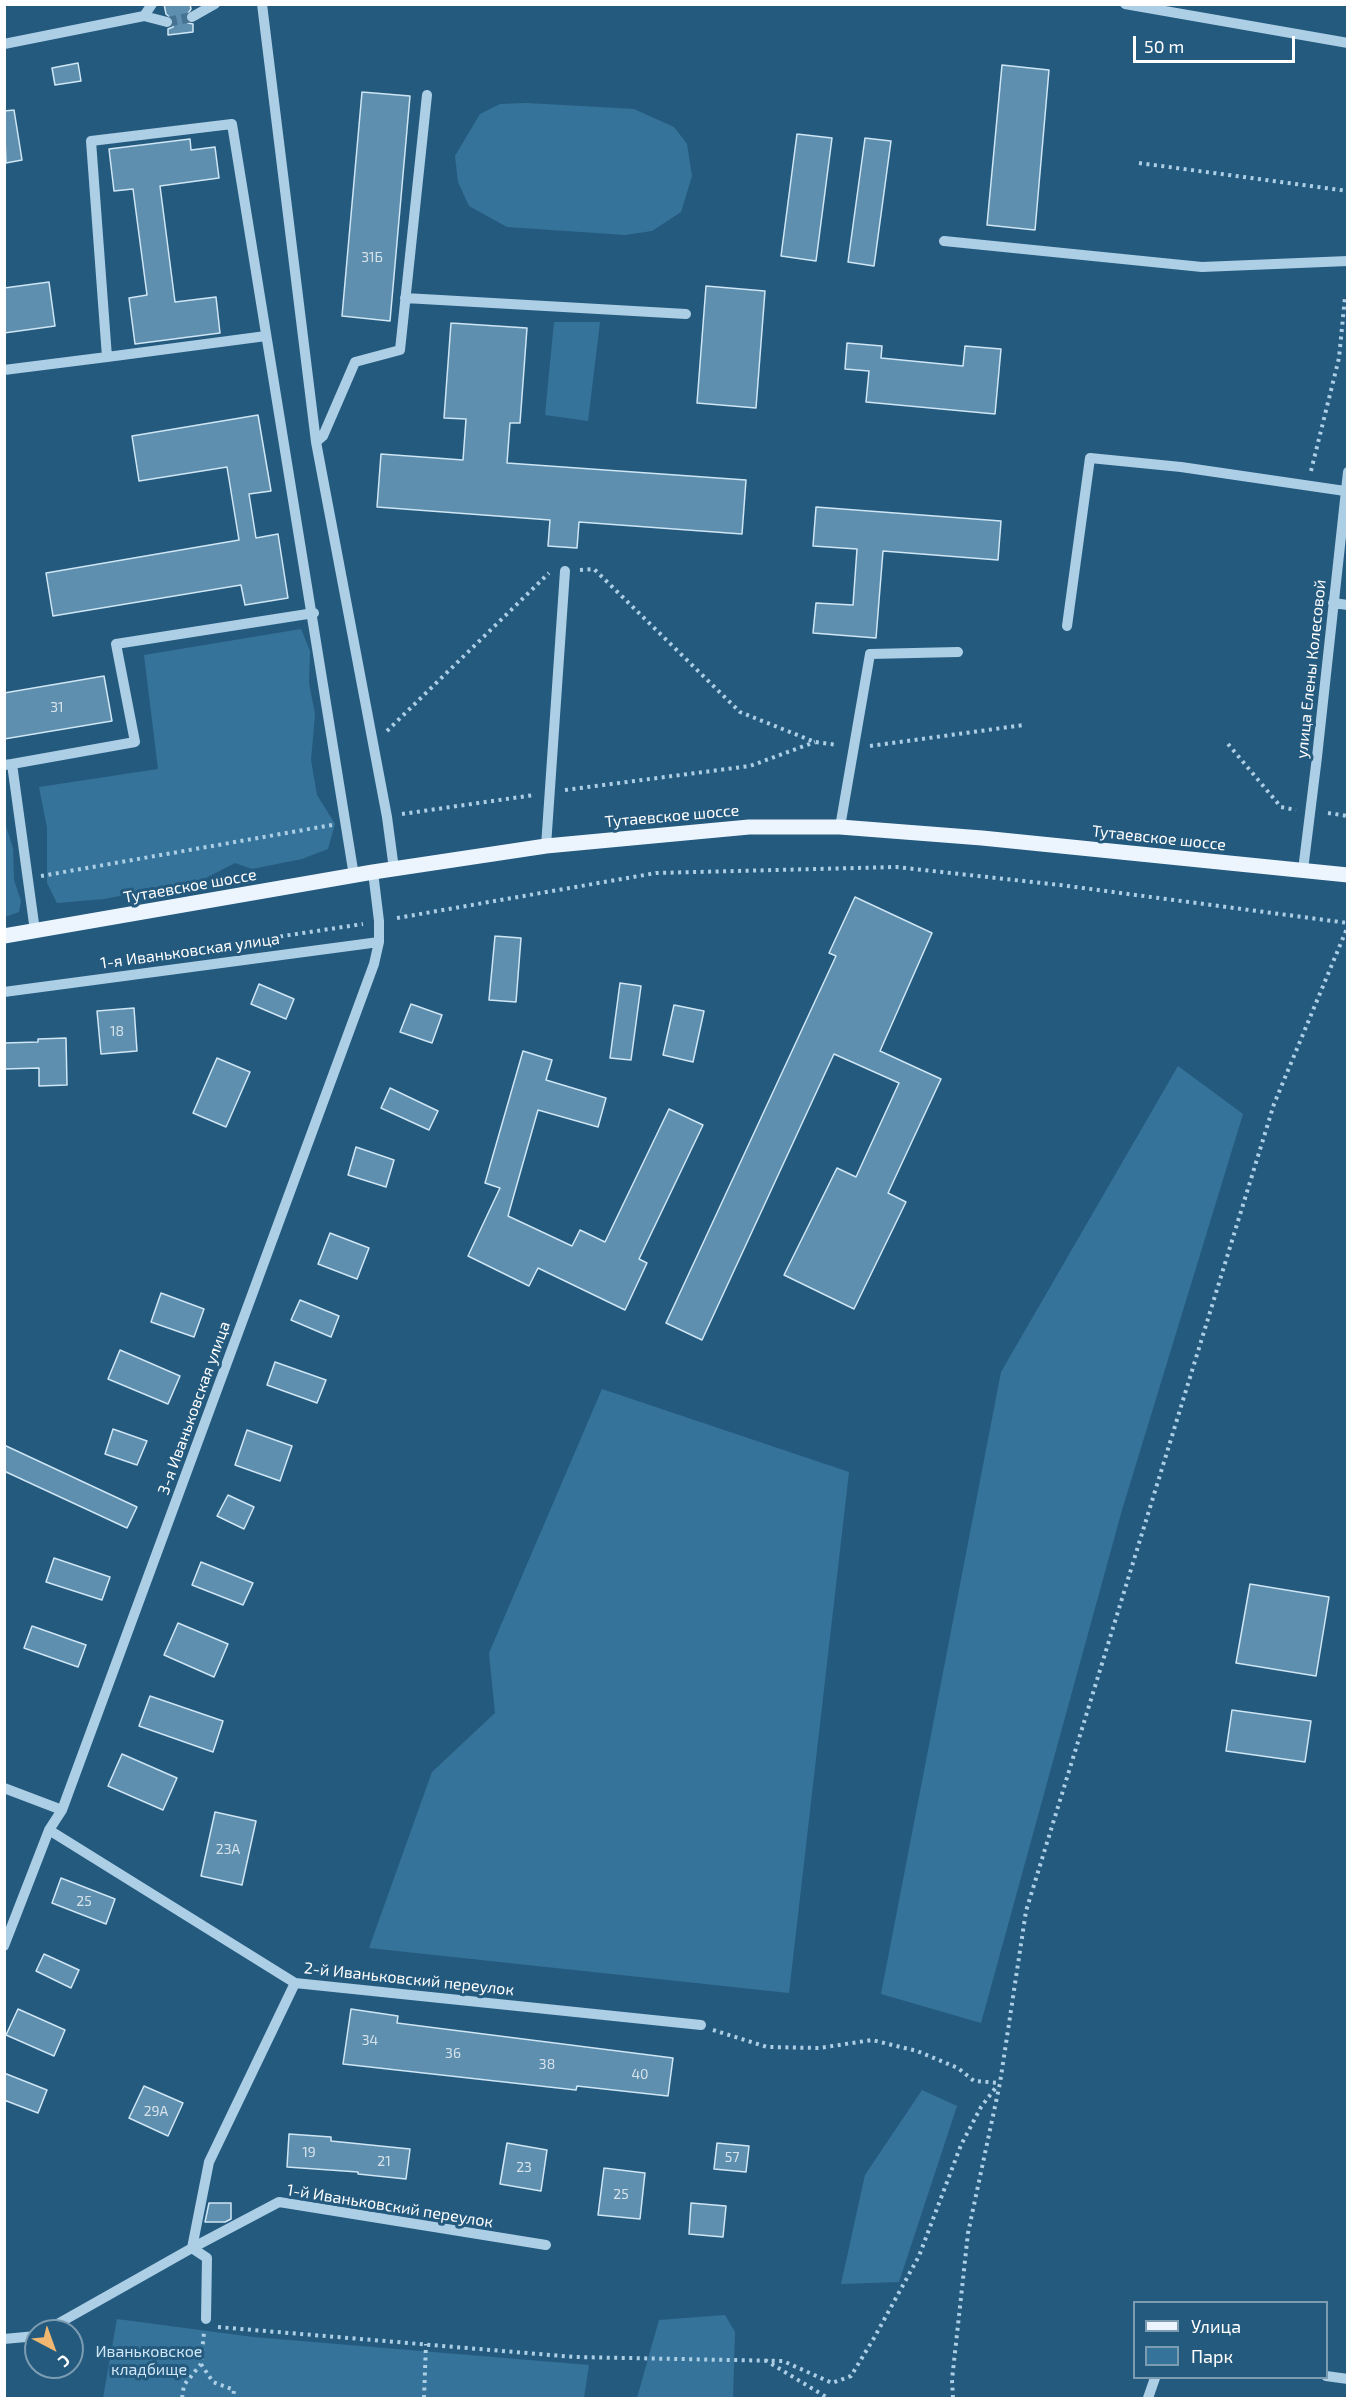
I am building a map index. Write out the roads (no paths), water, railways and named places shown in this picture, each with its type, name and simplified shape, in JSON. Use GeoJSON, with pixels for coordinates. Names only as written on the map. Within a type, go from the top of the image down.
{"type":"FeatureCollection","features":[{"type":"Feature","properties":{"kind":"main road","name":"Тутаевское шоссе"},"geometry":{"type":"LineString","coordinates":[[4,936],[373,872],[546,846],[749,827],[840,827],[1347,875]]}},
{"type":"Feature","properties":{"kind":"street"},"geometry":{"type":"LineString","coordinates":[[141,4],[144,16]]}},
{"type":"Feature","properties":{"kind":"street"},"geometry":{"type":"LineString","coordinates":[[144,16],[152,4]]}},
{"type":"Feature","properties":{"kind":"street"},"geometry":{"type":"LineString","coordinates":[[192,17],[215,4]]}},
{"type":"Feature","properties":{"kind":"street"},"geometry":{"type":"LineString","coordinates":[[262,4],[316,442],[387,816],[393,869]]}},
{"type":"Feature","properties":{"kind":"street"},"geometry":{"type":"LineString","coordinates":[[1125,4],[1347,43]]}},
{"type":"Feature","properties":{"kind":"street"},"geometry":{"type":"LineString","coordinates":[[4,44],[144,16],[167,22]]}},
{"type":"Feature","properties":{"kind":"street"},"geometry":{"type":"LineString","coordinates":[[316,442],[323,436],[355,362],[400,350],[427,95]]}},
{"type":"Feature","properties":{"kind":"street"},"geometry":{"type":"LineString","coordinates":[[107,357],[92,141],[232,124],[314,613],[354,876]]}},
{"type":"Feature","properties":{"kind":"street"},"geometry":{"type":"LineString","coordinates":[[944,242],[1202,267],[1347,261]]}},
{"type":"Feature","properties":{"kind":"street"},"geometry":{"type":"LineString","coordinates":[[405,298],[686,314]]}},
{"type":"Feature","properties":{"kind":"street"},"geometry":{"type":"LineString","coordinates":[[4,370],[266,336]]}},
{"type":"Feature","properties":{"kind":"street"},"geometry":{"type":"LineString","coordinates":[[1066,626],[1090,458],[1181,467],[1345,491]]}},
{"type":"Feature","properties":{"kind":"street","name":"улица Елены Колесовой"},"geometry":{"type":"LineString","coordinates":[[1302,870],[1334,603],[1347,472]]}},
{"type":"Feature","properties":{"kind":"street"},"geometry":{"type":"LineString","coordinates":[[546,846],[565,571]]}},
{"type":"Feature","properties":{"kind":"street"},"geometry":{"type":"LineString","coordinates":[[1334,603],[1347,605]]}},
{"type":"Feature","properties":{"kind":"street"},"geometry":{"type":"LineString","coordinates":[[35,931],[8,764],[135,742],[116,644],[314,613]]}},
{"type":"Feature","properties":{"kind":"street"},"geometry":{"type":"LineString","coordinates":[[840,827],[870,654],[958,652]]}},
{"type":"Feature","properties":{"kind":"street","name":"3-я Иваньковская улица"},"geometry":{"type":"LineString","coordinates":[[4,1946],[49,1830],[62,1810],[374,964],[379,942],[373,872]]}},
{"type":"Feature","properties":{"kind":"street","name":"1-я Иваньковская улица"},"geometry":{"type":"LineString","coordinates":[[4,992],[379,942]]}},
{"type":"Feature","properties":{"kind":"street"},"geometry":{"type":"LineString","coordinates":[[4,1788],[62,1810]]}},
{"type":"Feature","properties":{"kind":"street","name":"2-й Иваньковский переулок"},"geometry":{"type":"LineString","coordinates":[[49,1830],[295,1983],[701,2025]]}},
{"type":"Feature","properties":{"kind":"street"},"geometry":{"type":"LineString","coordinates":[[205,2322],[207,2258],[192,2248],[208,2162],[295,1983]]}},
{"type":"Feature","properties":{"kind":"street","name":"1-й Иваньковский переулок"},"geometry":{"type":"LineString","coordinates":[[66,2319],[279,2202],[546,2245]]}},
{"type":"Feature","properties":{"kind":"street"},"geometry":{"type":"LineString","coordinates":[[4,2339],[24,2337]]}},
{"type":"Feature","properties":{"kind":"street"},"geometry":{"type":"LineString","coordinates":[[1328,2376],[1347,2379]]}},
{"type":"Feature","properties":{"kind":"street"},"geometry":{"type":"LineString","coordinates":[[1148,2398],[1155,2379]]}},
{"type":"Feature","properties":{"kind":"tunnel"},"geometry":{"type":"LineString","coordinates":[[167,22],[192,17]]}},
{"type":"Feature","properties":{"kind":"park label","name":"Иваньковское кладбище"},"geometry":{"type":"Point","coordinates":[149,2361]}}]}
